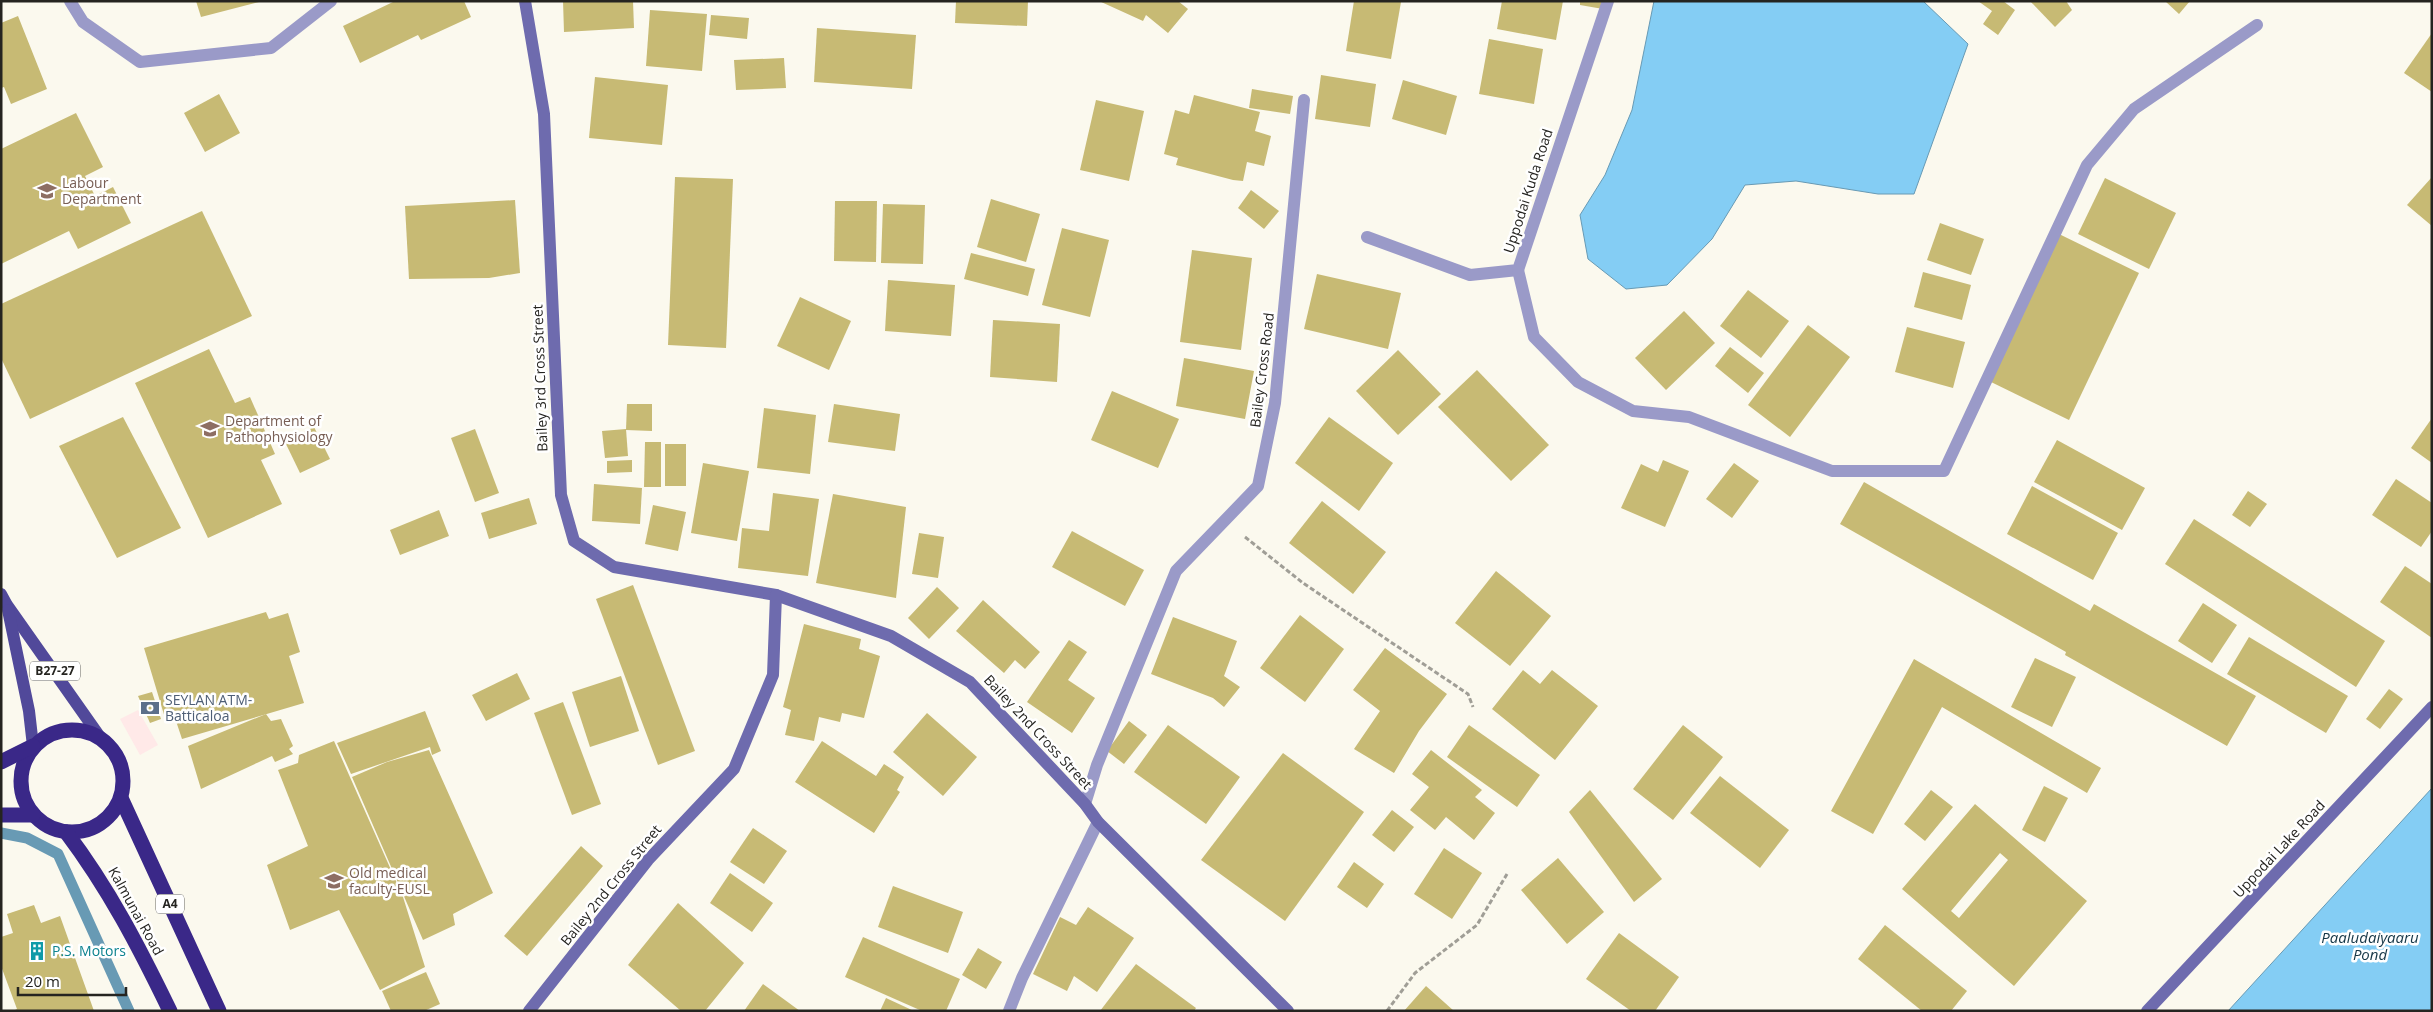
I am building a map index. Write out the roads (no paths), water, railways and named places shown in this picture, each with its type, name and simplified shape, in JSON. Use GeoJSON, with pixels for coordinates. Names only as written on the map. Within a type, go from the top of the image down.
{"type":"FeatureCollection","features":[{"type":"Feature","properties":{"kind":"highway"},"geometry":{"type":"LineString","coordinates":[[1,762],[33,746],[47,735],[65,729],[84,730],[100,738],[113,749],[121,764],[124,781],[121,798],[113,812],[100,824],[84,831],[66,832],[48,826],[33,815],[23,798],[20,780],[24,762],[33,746]]}},
{"type":"Feature","properties":{"kind":"highway","name":"A4"},"geometry":{"type":"LineString","coordinates":[[121,798],[219,1011]]}},
{"type":"Feature","properties":{"kind":"highway"},"geometry":{"type":"LineString","coordinates":[[1,815],[33,815]]}},
{"type":"Feature","properties":{"kind":"highway","name":"Kalmunai Road"},"geometry":{"type":"LineString","coordinates":[[66,832],[98,874],[129,929],[170,1011]]}},
{"type":"Feature","properties":{"kind":"main road","name":"B27-27"},"geometry":{"type":"LineString","coordinates":[[4,599],[100,738]]}},
{"type":"Feature","properties":{"kind":"main road","name":"B27-27"},"geometry":{"type":"LineString","coordinates":[[4,599],[29,711],[33,746]]}},
{"type":"Feature","properties":{"kind":"street"},"geometry":{"type":"LineString","coordinates":[[70,1],[83,22],[140,62],[271,48],[331,1]]}},
{"type":"Feature","properties":{"kind":"street","name":"Bailey 3rd Cross Street"},"geometry":{"type":"LineString","coordinates":[[525,1],[544,114],[561,495],[574,541],[614,567],[776,596]]}},
{"type":"Feature","properties":{"kind":"street","name":"Uppodai Kuda Road"},"geometry":{"type":"LineString","coordinates":[[1367,237],[1470,275],[1518,270],[1608,1]]}},
{"type":"Feature","properties":{"kind":"street"},"geometry":{"type":"LineString","coordinates":[[1518,270],[1534,337],[1578,382],[1633,411],[1689,417],[1832,471],[1944,471],[2087,165],[2134,109],[2257,25]]}},
{"type":"Feature","properties":{"kind":"street","name":"Bailey Cross Road"},"geometry":{"type":"LineString","coordinates":[[1085,804],[1097,765],[1176,571],[1258,486],[1276,403],[1304,100]]}},
{"type":"Feature","properties":{"kind":"street","name":"Bailey 2nd Cross Street"},"geometry":{"type":"LineString","coordinates":[[529,1011],[648,860],[734,769],[773,675],[776,596],[891,636],[970,682],[1085,804],[1098,822],[1288,1011]]}},
{"type":"Feature","properties":{"kind":"street","name":"Uppodai Lake Road"},"geometry":{"type":"LineString","coordinates":[[2147,1011],[2432,706]]}},
{"type":"Feature","properties":{"kind":"street"},"geometry":{"type":"LineString","coordinates":[[1009,1011],[1022,978],[1098,822]]}},
{"type":"Feature","properties":{"kind":"water"},"geometry":{"type":"Polygon","coordinates":[[[1654,1],[1923,1],[1968,44],[1914,194],[1878,194],[1796,181],[1745,185],[1712,239],[1667,285],[1626,289],[1588,259],[1580,215],[1605,175],[1632,110],[1654,1]]]}},
{"type":"Feature","properties":{"kind":"water","name":"Paaludaiyaaru Pond"},"geometry":{"type":"Polygon","coordinates":[[[2432,788],[2432,1011],[2228,1011],[2432,788]]]}},
{"type":"Feature","properties":{"kind":"waterway"},"geometry":{"type":"LineString","coordinates":[[1,833],[27,838],[58,854],[129,1011]]}},
{"type":"Feature","properties":{"kind":"place","name":"Labour Department"},"geometry":{"type":"Point","coordinates":[47,191]}},
{"type":"Feature","properties":{"kind":"place","name":"Department of Pathophysiology"},"geometry":{"type":"Point","coordinates":[210,429]}},
{"type":"Feature","properties":{"kind":"place","name":"SEYLAN ATM- Batticaloa"},"geometry":{"type":"Point","coordinates":[150,708]}},
{"type":"Feature","properties":{"kind":"place","name":"Old medical faculty-EUSL"},"geometry":{"type":"Point","coordinates":[334,881]}},
{"type":"Feature","properties":{"kind":"place","name":"P.S. Motors"},"geometry":{"type":"Point","coordinates":[37,951]}}]}
